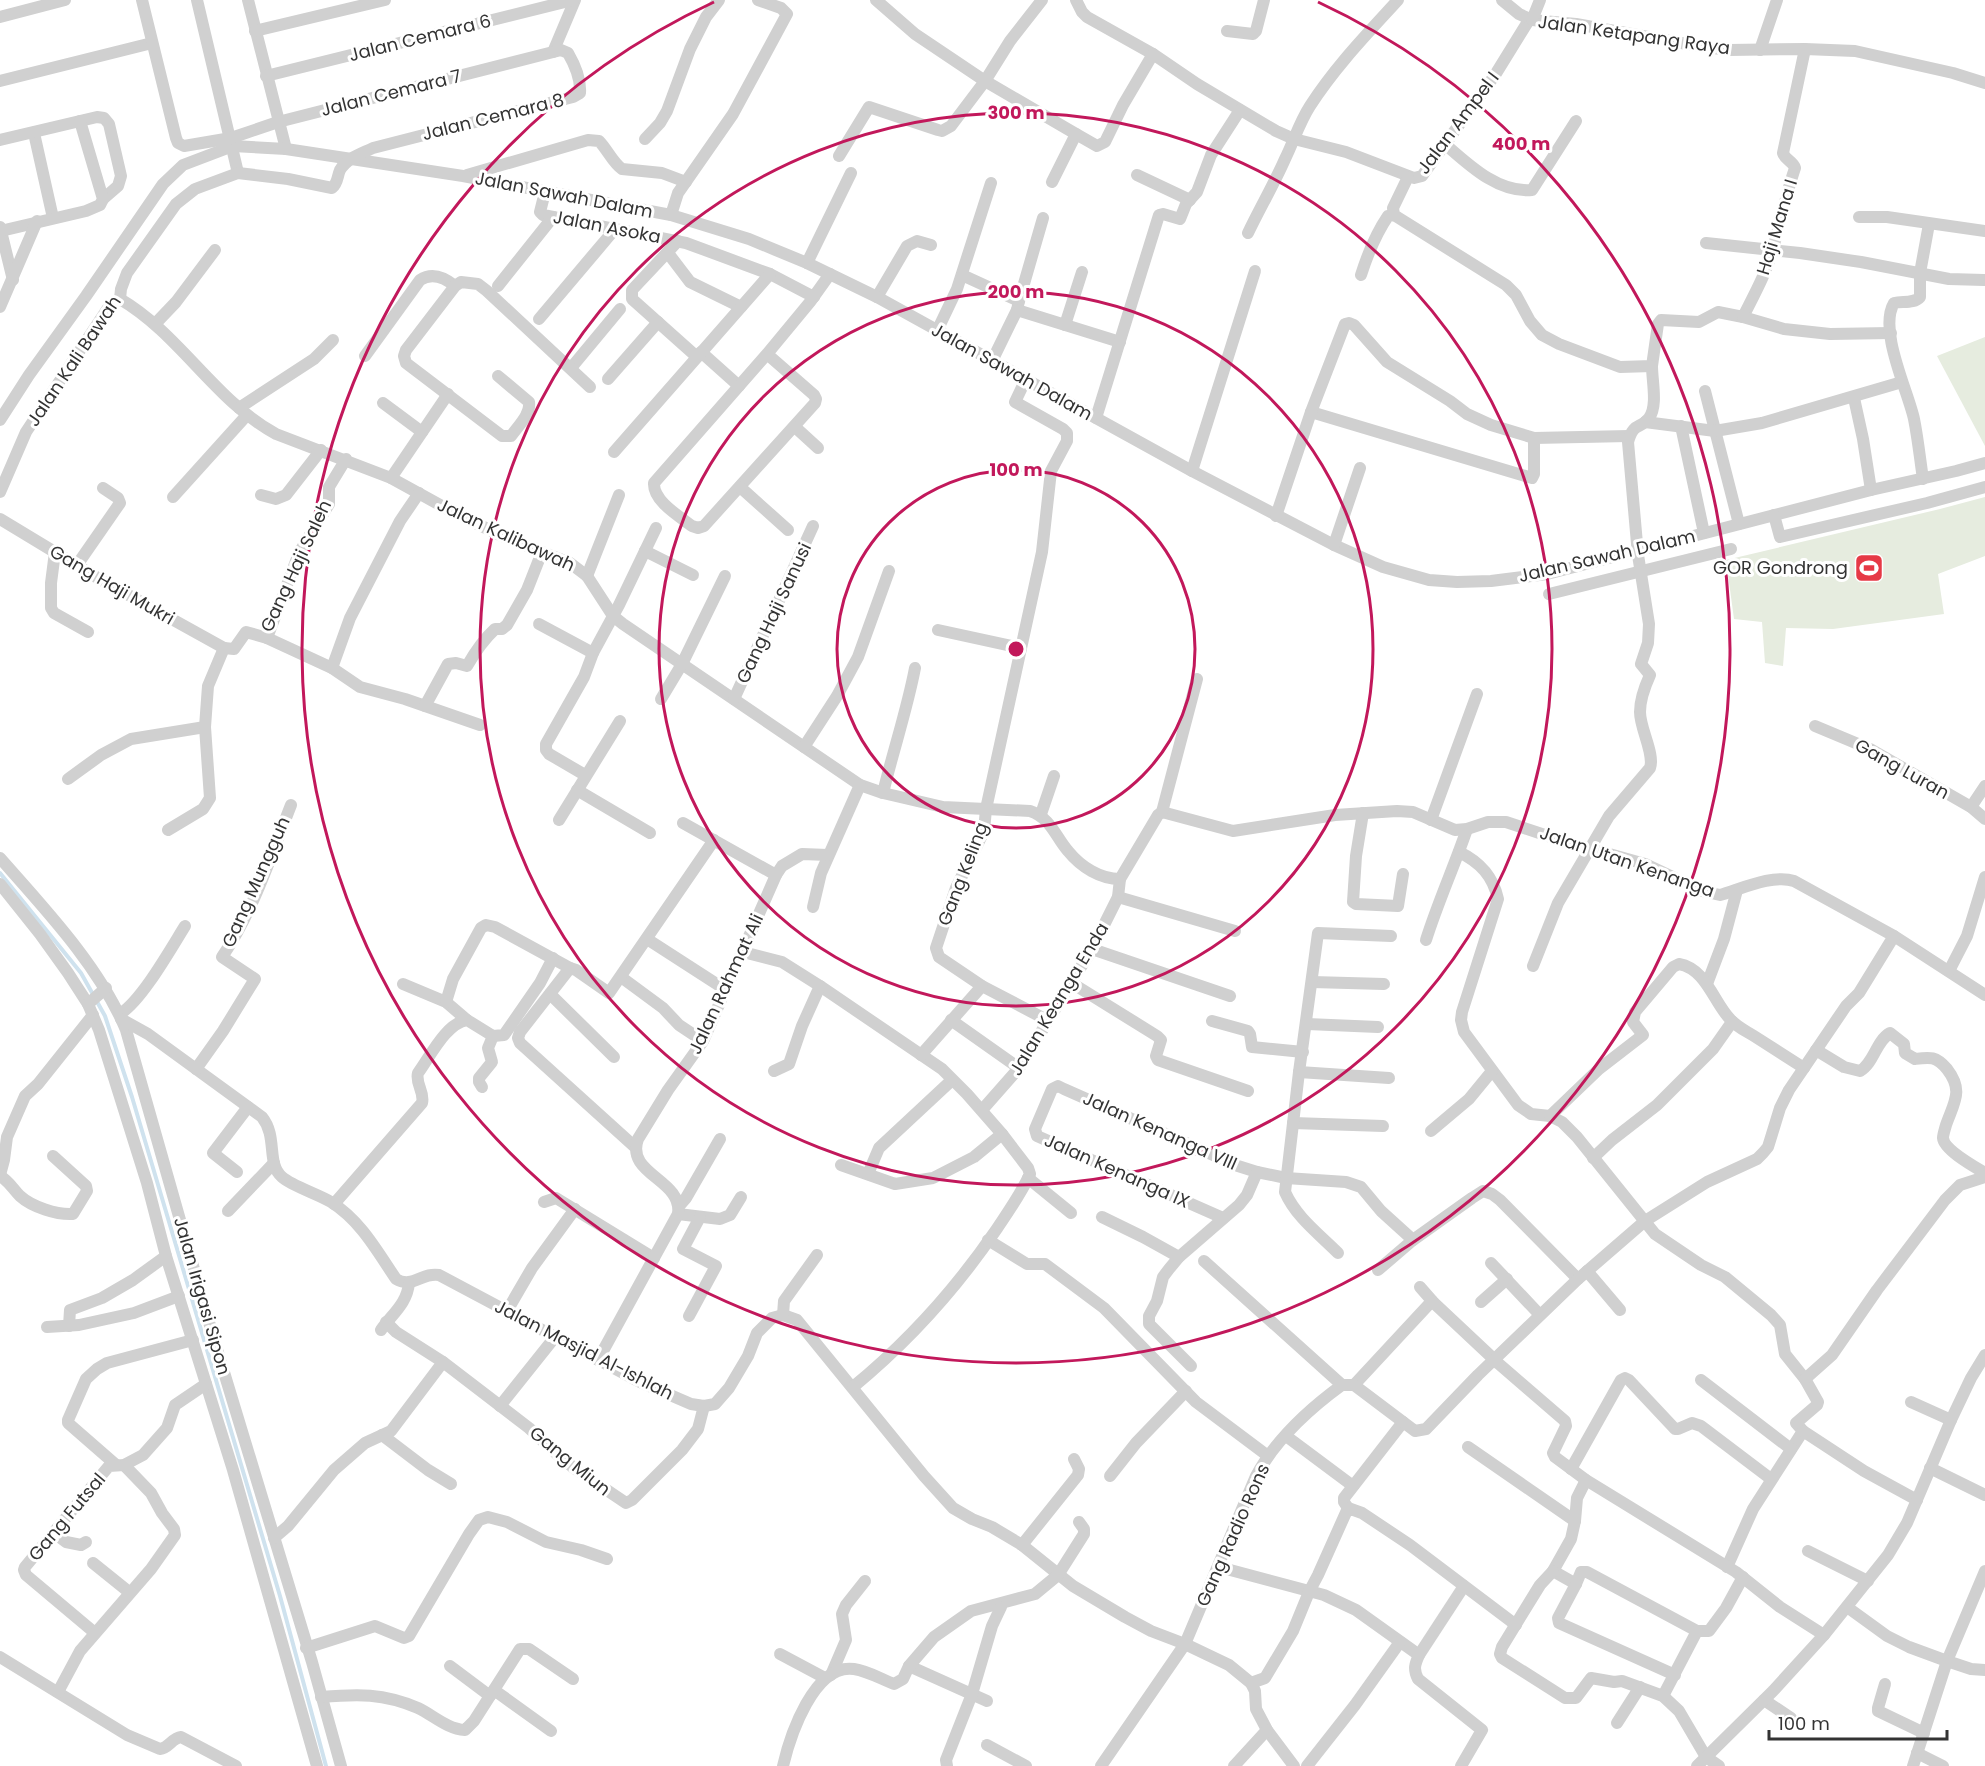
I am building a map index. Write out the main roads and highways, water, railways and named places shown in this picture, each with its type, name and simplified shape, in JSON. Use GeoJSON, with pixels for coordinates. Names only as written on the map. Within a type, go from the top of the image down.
{"type":"FeatureCollection","features":[{"type":"Feature","properties":{"kind":"waterway"},"geometry":{"type":"LineString","coordinates":[[0,873],[81,973],[105,1016],[132,1097],[280,1596],[326,1766]]}},
{"type":"Feature","properties":{"kind":"place","name":"GOR Gondrong"},"geometry":{"type":"Point","coordinates":[1869,568]}}]}
